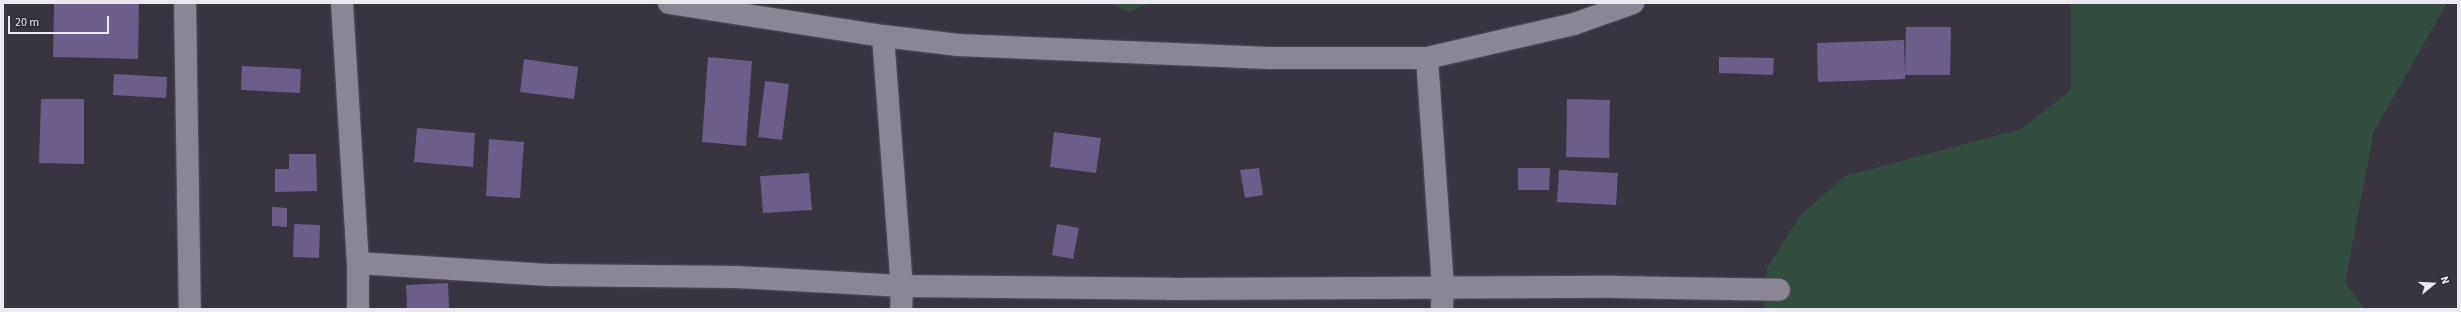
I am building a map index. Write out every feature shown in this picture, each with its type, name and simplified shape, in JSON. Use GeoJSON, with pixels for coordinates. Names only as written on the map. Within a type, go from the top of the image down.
{"type":"FeatureCollection","features":[{"type":"Feature","properties":{"kind":"street"},"geometry":{"type":"LineString","coordinates":[[185,3],[190,309]]}},
{"type":"Feature","properties":{"kind":"street"},"geometry":{"type":"LineString","coordinates":[[342,3],[358,263],[358,309]]}},
{"type":"Feature","properties":{"kind":"street"},"geometry":{"type":"LineString","coordinates":[[669,3],[883,36],[958,45],[1269,58],[1427,58],[1574,24],[1633,3]]}},
{"type":"Feature","properties":{"kind":"street"},"geometry":{"type":"LineString","coordinates":[[883,36],[902,286],[901,309]]}},
{"type":"Feature","properties":{"kind":"street"},"geometry":{"type":"LineString","coordinates":[[1427,58],[1443,287],[1442,309]]}},
{"type":"Feature","properties":{"kind":"street"},"geometry":{"type":"LineString","coordinates":[[358,263],[549,275],[736,277],[902,286],[1170,289],[1443,287],[1779,290]]}},
{"type":"Feature","properties":{"kind":"green space"},"geometry":{"type":"Polygon","coordinates":[[[1109,3],[1149,3],[1130,12],[1109,3]]]}},
{"type":"Feature","properties":{"kind":"green space"},"geometry":{"type":"Polygon","coordinates":[[[2071,3],[2447,3],[2374,131],[2345,283],[2365,309],[1764,309],[1767,268],[1800,216],[1845,176],[2021,129],[2071,90],[2071,3]]]}},
{"type":"Feature","properties":{"kind":"building"},"geometry":{"type":"Polygon","coordinates":[[[54,3],[139,3],[138,59],[53,57],[54,3]]]}},
{"type":"Feature","properties":{"kind":"building"},"geometry":{"type":"Polygon","coordinates":[[[1906,27],[1951,27],[1950,75],[1905,75],[1905,79],[1818,82],[1817,43],[1904,40],[1905,73],[1906,27]]]}},
{"type":"Feature","properties":{"kind":"building"},"geometry":{"type":"Polygon","coordinates":[[[708,57],[752,61],[746,146],[702,142],[708,57]]]}},
{"type":"Feature","properties":{"kind":"building"},"geometry":{"type":"Polygon","coordinates":[[[1719,57],[1774,58],[1773,75],[1719,73],[1719,57]]]}},
{"type":"Feature","properties":{"kind":"building"},"geometry":{"type":"Polygon","coordinates":[[[524,59],[578,67],[574,99],[520,92],[524,59]]]}},
{"type":"Feature","properties":{"kind":"building"},"geometry":{"type":"Polygon","coordinates":[[[242,66],[301,69],[300,93],[241,90],[242,66]]]}},
{"type":"Feature","properties":{"kind":"building"},"geometry":{"type":"Polygon","coordinates":[[[114,74],[167,77],[166,98],[113,95],[114,74]]]}},
{"type":"Feature","properties":{"kind":"building"},"geometry":{"type":"Polygon","coordinates":[[[765,81],[789,84],[782,140],[758,137],[765,81]]]}},
{"type":"Feature","properties":{"kind":"building"},"geometry":{"type":"Polygon","coordinates":[[[41,99],[84,99],[84,164],[39,163],[41,99]]]}},
{"type":"Feature","properties":{"kind":"building"},"geometry":{"type":"Polygon","coordinates":[[[1567,99],[1610,100],[1609,158],[1566,157],[1567,99]]]}},
{"type":"Feature","properties":{"kind":"building"},"geometry":{"type":"Polygon","coordinates":[[[417,128],[475,133],[473,167],[414,162],[417,128]]]}},
{"type":"Feature","properties":{"kind":"building"},"geometry":{"type":"Polygon","coordinates":[[[1054,132],[1101,138],[1096,173],[1050,167],[1054,132]]]}},
{"type":"Feature","properties":{"kind":"building"},"geometry":{"type":"Polygon","coordinates":[[[489,139],[524,142],[520,198],[486,196],[489,139]]]}},
{"type":"Feature","properties":{"kind":"building"},"geometry":{"type":"Polygon","coordinates":[[[289,154],[316,154],[317,191],[275,192],[275,169],[289,169],[289,154]]]}},
{"type":"Feature","properties":{"kind":"building"},"geometry":{"type":"Polygon","coordinates":[[[1259,168],[1263,195],[1245,198],[1240,170],[1259,168]]]}},
{"type":"Feature","properties":{"kind":"building"},"geometry":{"type":"Polygon","coordinates":[[[1518,168],[1550,168],[1549,190],[1518,190],[1518,168]]]}},
{"type":"Feature","properties":{"kind":"building"},"geometry":{"type":"Polygon","coordinates":[[[1559,170],[1618,173],[1616,205],[1557,202],[1559,170]]]}},
{"type":"Feature","properties":{"kind":"building"},"geometry":{"type":"Polygon","coordinates":[[[809,173],[812,210],[763,213],[760,176],[809,173]]]}},
{"type":"Feature","properties":{"kind":"building"},"geometry":{"type":"Polygon","coordinates":[[[272,207],[287,208],[287,227],[272,226],[272,207]]]}},
{"type":"Feature","properties":{"kind":"building"},"geometry":{"type":"Polygon","coordinates":[[[294,224],[320,225],[319,258],[293,257],[294,224]]]}},
{"type":"Feature","properties":{"kind":"building"},"geometry":{"type":"Polygon","coordinates":[[[1057,224],[1079,228],[1073,259],[1052,255],[1057,224]]]}},
{"type":"Feature","properties":{"kind":"building"},"geometry":{"type":"Polygon","coordinates":[[[448,283],[449,309],[407,309],[406,285],[448,283]]]}}]}
